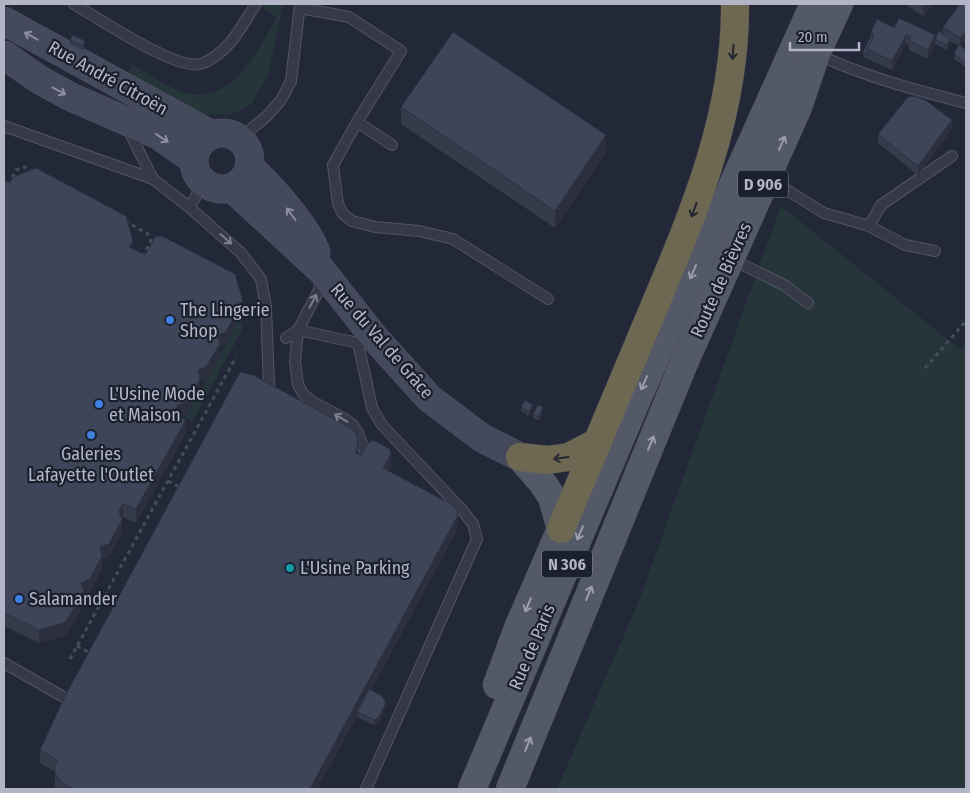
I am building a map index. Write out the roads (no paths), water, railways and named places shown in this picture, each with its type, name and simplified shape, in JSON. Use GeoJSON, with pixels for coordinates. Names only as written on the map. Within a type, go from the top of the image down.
{"type":"FeatureCollection","features":[{"type":"Feature","properties":{"kind":"highway"},"geometry":{"type":"LineString","coordinates":[[561,528],[688,226],[710,166],[732,62],[735,4]]}},
{"type":"Feature","properties":{"kind":"highway"},"geometry":{"type":"LineString","coordinates":[[520,458],[547,460],[569,457],[598,442]]}},
{"type":"Feature","properties":{"kind":"main road","name":"D 906"},"geometry":{"type":"LineString","coordinates":[[663,339],[814,4]]}},
{"type":"Feature","properties":{"kind":"main road","name":"Route de Bièvres"},"geometry":{"type":"LineString","coordinates":[[684,364],[798,108],[816,54],[839,4]]}},
{"type":"Feature","properties":{"kind":"main road","name":"Rue de Paris"},"geometry":{"type":"LineString","coordinates":[[472,789],[663,339]]}},
{"type":"Feature","properties":{"kind":"main road","name":"Rue de Paris"},"geometry":{"type":"LineString","coordinates":[[510,789],[684,364]]}},
{"type":"Feature","properties":{"kind":"main road"},"geometry":{"type":"LineString","coordinates":[[464,789],[475,743],[508,654],[561,528],[552,497],[542,482],[520,458]]}},
{"type":"Feature","properties":{"kind":"street","name":"Rue André Citroën"},"geometry":{"type":"LineString","coordinates":[[4,21],[212,135]]}},
{"type":"Feature","properties":{"kind":"street","name":"Rue André Citroën"},"geometry":{"type":"LineString","coordinates":[[4,55],[40,80],[71,97],[158,135],[192,159]]}},
{"type":"Feature","properties":{"kind":"street"},"geometry":{"type":"LineString","coordinates":[[216,133],[224,133],[239,139],[245,144],[248,152],[250,167],[246,176],[232,188],[222,190],[204,184],[195,172],[192,159],[196,148],[202,141],[216,133]]}},
{"type":"Feature","properties":{"kind":"street","name":"Rue du Val de Grâce"},"geometry":{"type":"LineString","coordinates":[[250,167],[276,194],[313,242],[322,271]]}},
{"type":"Feature","properties":{"kind":"street","name":"Rue du Val de Grâce"},"geometry":{"type":"LineString","coordinates":[[232,188],[322,271],[366,340],[429,398],[482,438],[520,458]]}},
{"type":"Feature","properties":{"kind":"lane"},"geometry":{"type":"LineString","coordinates":[[74,4],[149,49],[176,61],[199,65],[214,58],[228,46],[256,4]]}},
{"type":"Feature","properties":{"kind":"lane"},"geometry":{"type":"LineString","coordinates":[[239,139],[267,116],[281,100],[290,81],[300,6],[350,17],[401,52],[357,122],[333,165],[338,204],[343,214],[352,222],[375,227],[419,231],[453,239],[548,299]]}},
{"type":"Feature","properties":{"kind":"lane"},"geometry":{"type":"LineString","coordinates":[[816,54],[836,63],[908,88],[966,103]]}},
{"type":"Feature","properties":{"kind":"lane"},"geometry":{"type":"LineString","coordinates":[[124,119],[153,179]]}},
{"type":"Feature","properties":{"kind":"lane"},"geometry":{"type":"LineString","coordinates":[[357,122],[392,145]]}},
{"type":"Feature","properties":{"kind":"lane"},"geometry":{"type":"LineString","coordinates":[[4,126],[153,179],[242,253],[261,279],[266,307],[269,386],[263,402]]}},
{"type":"Feature","properties":{"kind":"lane"},"geometry":{"type":"LineString","coordinates":[[868,226],[881,204],[952,156]]}},
{"type":"Feature","properties":{"kind":"lane"},"geometry":{"type":"LineString","coordinates":[[768,174],[782,187],[824,213],[868,226],[905,245],[936,251]]}},
{"type":"Feature","properties":{"kind":"lane"},"geometry":{"type":"LineString","coordinates":[[189,207],[204,184]]}},
{"type":"Feature","properties":{"kind":"lane"},"geometry":{"type":"LineString","coordinates":[[730,258],[784,285],[808,303]]}},
{"type":"Feature","properties":{"kind":"lane"},"geometry":{"type":"LineString","coordinates":[[322,271],[319,290],[298,330],[295,361],[298,385],[304,395],[313,402],[353,425],[367,457]]}},
{"type":"Feature","properties":{"kind":"lane"},"geometry":{"type":"LineString","coordinates":[[286,338],[298,330],[366,340],[372,408],[382,425],[464,511],[473,524],[477,540],[366,789]]}},
{"type":"Feature","properties":{"kind":"lane"},"geometry":{"type":"LineString","coordinates":[[4,663],[83,708]]}},
{"type":"Feature","properties":{"kind":"place","name":"The Lingerie Shop"},"geometry":{"type":"Point","coordinates":[170,320]}},
{"type":"Feature","properties":{"kind":"place","name":"L'Usine Mode et Maison"},"geometry":{"type":"Point","coordinates":[99,404]}},
{"type":"Feature","properties":{"kind":"place","name":"Galeries Lafayette l'Outlet"},"geometry":{"type":"Point","coordinates":[91,435]}},
{"type":"Feature","properties":{"kind":"place","name":"L'Usine Parking"},"geometry":{"type":"Point","coordinates":[290,568]}},
{"type":"Feature","properties":{"kind":"place","name":"Salamander"},"geometry":{"type":"Point","coordinates":[19,599]}}]}
